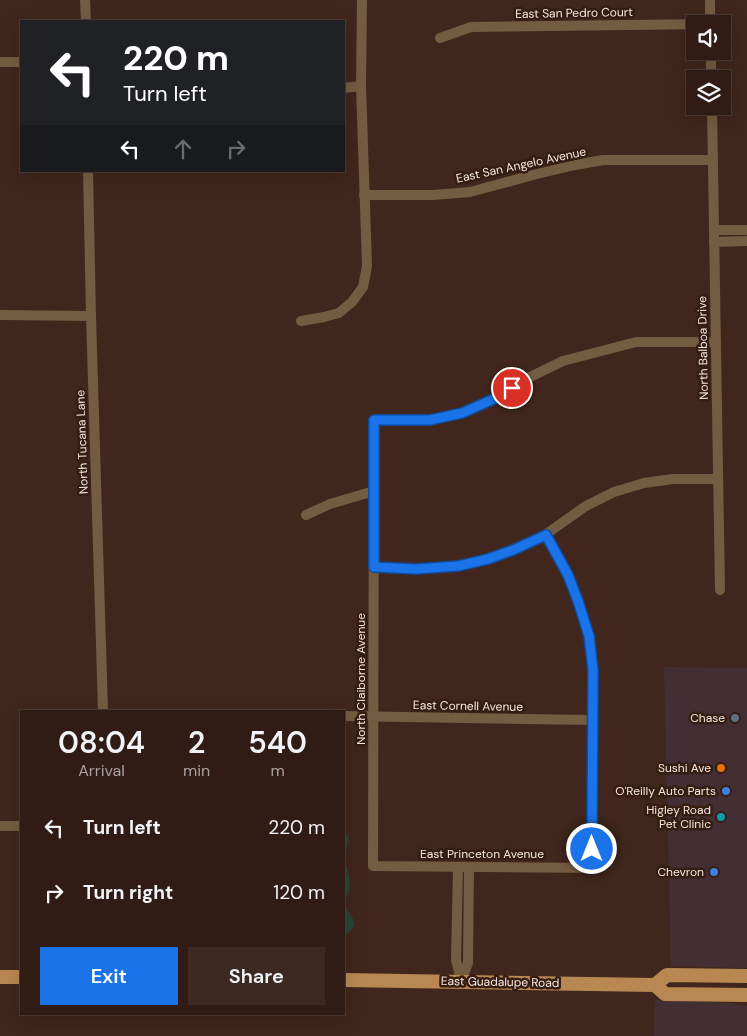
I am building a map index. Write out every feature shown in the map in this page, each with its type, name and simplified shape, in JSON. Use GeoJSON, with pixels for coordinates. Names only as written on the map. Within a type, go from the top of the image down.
{"type":"FeatureCollection","features":[{"type":"Feature","properties":{"kind":"main road","name":"East Guadalupe Road"},"geometry":{"type":"LineString","coordinates":[[655,985],[666,975],[747,976]]}},
{"type":"Feature","properties":{"kind":"main road"},"geometry":{"type":"LineString","coordinates":[[0,977],[20,977]]}},
{"type":"Feature","properties":{"kind":"main road","name":"East Guadalupe Road"},"geometry":{"type":"LineString","coordinates":[[345,980],[655,985],[666,994],[747,995]]}},
{"type":"Feature","properties":{"kind":"street"},"geometry":{"type":"LineString","coordinates":[[85,0],[86,20]]}},
{"type":"Feature","properties":{"kind":"street"},"geometry":{"type":"LineString","coordinates":[[301,321],[339,312],[352,302],[363,287],[367,266],[364,194],[362,0]]}},
{"type":"Feature","properties":{"kind":"street"},"geometry":{"type":"LineString","coordinates":[[710,0],[710,15]]}},
{"type":"Feature","properties":{"kind":"street","name":"East San Pedro Court"},"geometry":{"type":"LineString","coordinates":[[440,38],[471,27],[686,24]]}},
{"type":"Feature","properties":{"kind":"street"},"geometry":{"type":"LineString","coordinates":[[0,62],[20,62]]}},
{"type":"Feature","properties":{"kind":"street"},"geometry":{"type":"LineString","coordinates":[[345,88],[362,86]]}},
{"type":"Feature","properties":{"kind":"street","name":"North Balboa Drive"},"geometry":{"type":"LineString","coordinates":[[712,115],[720,590]]}},
{"type":"Feature","properties":{"kind":"street","name":"East San Angelo Avenue"},"geometry":{"type":"LineString","coordinates":[[364,194],[470,192],[537,174],[603,160],[712,160]]}},
{"type":"Feature","properties":{"kind":"street","name":"North Tucana Lane"},"geometry":{"type":"LineString","coordinates":[[88,172],[103,710]]}},
{"type":"Feature","properties":{"kind":"street"},"geometry":{"type":"LineString","coordinates":[[714,230],[747,230]]}},
{"type":"Feature","properties":{"kind":"street"},"geometry":{"type":"LineString","coordinates":[[714,242],[747,241]]}},
{"type":"Feature","properties":{"kind":"street"},"geometry":{"type":"LineString","coordinates":[[0,315],[91,316]]}},
{"type":"Feature","properties":{"kind":"street","name":"North Claiborne Avenue"},"geometry":{"type":"LineString","coordinates":[[373,866],[374,420],[430,420],[462,413],[496,398],[528,378],[563,361],[636,342],[716,342]]}},
{"type":"Feature","properties":{"kind":"street"},"geometry":{"type":"LineString","coordinates":[[374,567],[416,569],[458,566],[488,559],[546,535],[586,506],[614,492],[644,483],[673,478],[718,479]]}},
{"type":"Feature","properties":{"kind":"street"},"geometry":{"type":"LineString","coordinates":[[306,515],[330,504],[374,491]]}},
{"type":"Feature","properties":{"kind":"street"},"geometry":{"type":"LineString","coordinates":[[546,535],[568,575],[589,636],[593,670],[592,720]]}},
{"type":"Feature","properties":{"kind":"street","name":"East Cornell Avenue"},"geometry":{"type":"LineString","coordinates":[[345,716],[592,720]]}},
{"type":"Feature","properties":{"kind":"street","name":"East Princeton Avenue"},"geometry":{"type":"LineString","coordinates":[[373,866],[592,868],[592,720]]}},
{"type":"Feature","properties":{"kind":"street"},"geometry":{"type":"LineString","coordinates":[[0,826],[20,826]]}},
{"type":"Feature","properties":{"kind":"street"},"geometry":{"type":"LineString","coordinates":[[458,867],[456,960],[461,981]]}},
{"type":"Feature","properties":{"kind":"street"},"geometry":{"type":"LineString","coordinates":[[461,981],[468,963],[469,867]]}},
{"type":"Feature","properties":{"kind":"shaded area"},"geometry":{"type":"Polygon","coordinates":[[[664,667],[747,668],[747,968],[671,966],[664,667]]]}},
{"type":"Feature","properties":{"kind":"shaded area"},"geometry":{"type":"Polygon","coordinates":[[[655,1000],[727,1003],[747,1006],[747,1036],[654,1036],[655,1000]]]}},
{"type":"Feature","properties":{"kind":"green space"},"geometry":{"type":"Polygon","coordinates":[[[345,834],[349,838],[346,850],[346,865],[350,885],[345,903],[345,834]]]}},
{"type":"Feature","properties":{"kind":"green space"},"geometry":{"type":"Polygon","coordinates":[[[345,903],[354,923],[350,931],[345,935],[345,903]]]}},
{"type":"Feature","properties":{"kind":"place","name":"Chase"},"geometry":{"type":"Point","coordinates":[735,718]}},
{"type":"Feature","properties":{"kind":"place","name":"Sushi Ave"},"geometry":{"type":"Point","coordinates":[721,768]}},
{"type":"Feature","properties":{"kind":"place","name":"O'Reilly Auto Parts"},"geometry":{"type":"Point","coordinates":[726,791]}},
{"type":"Feature","properties":{"kind":"place","name":"Higley Road Pet Clinic"},"geometry":{"type":"Point","coordinates":[721,817]}},
{"type":"Feature","properties":{"kind":"place","name":"Chevron"},"geometry":{"type":"Point","coordinates":[714,872]}},
{"type":"Feature","properties":{"kind":"route"},"geometry":{"type":"LineString","coordinates":[[512,388],[496,398],[462,413],[430,420],[374,420],[374,567],[416,569],[458,566],[488,559],[546,535],[568,575],[589,636],[593,670],[592,849]]}}]}
